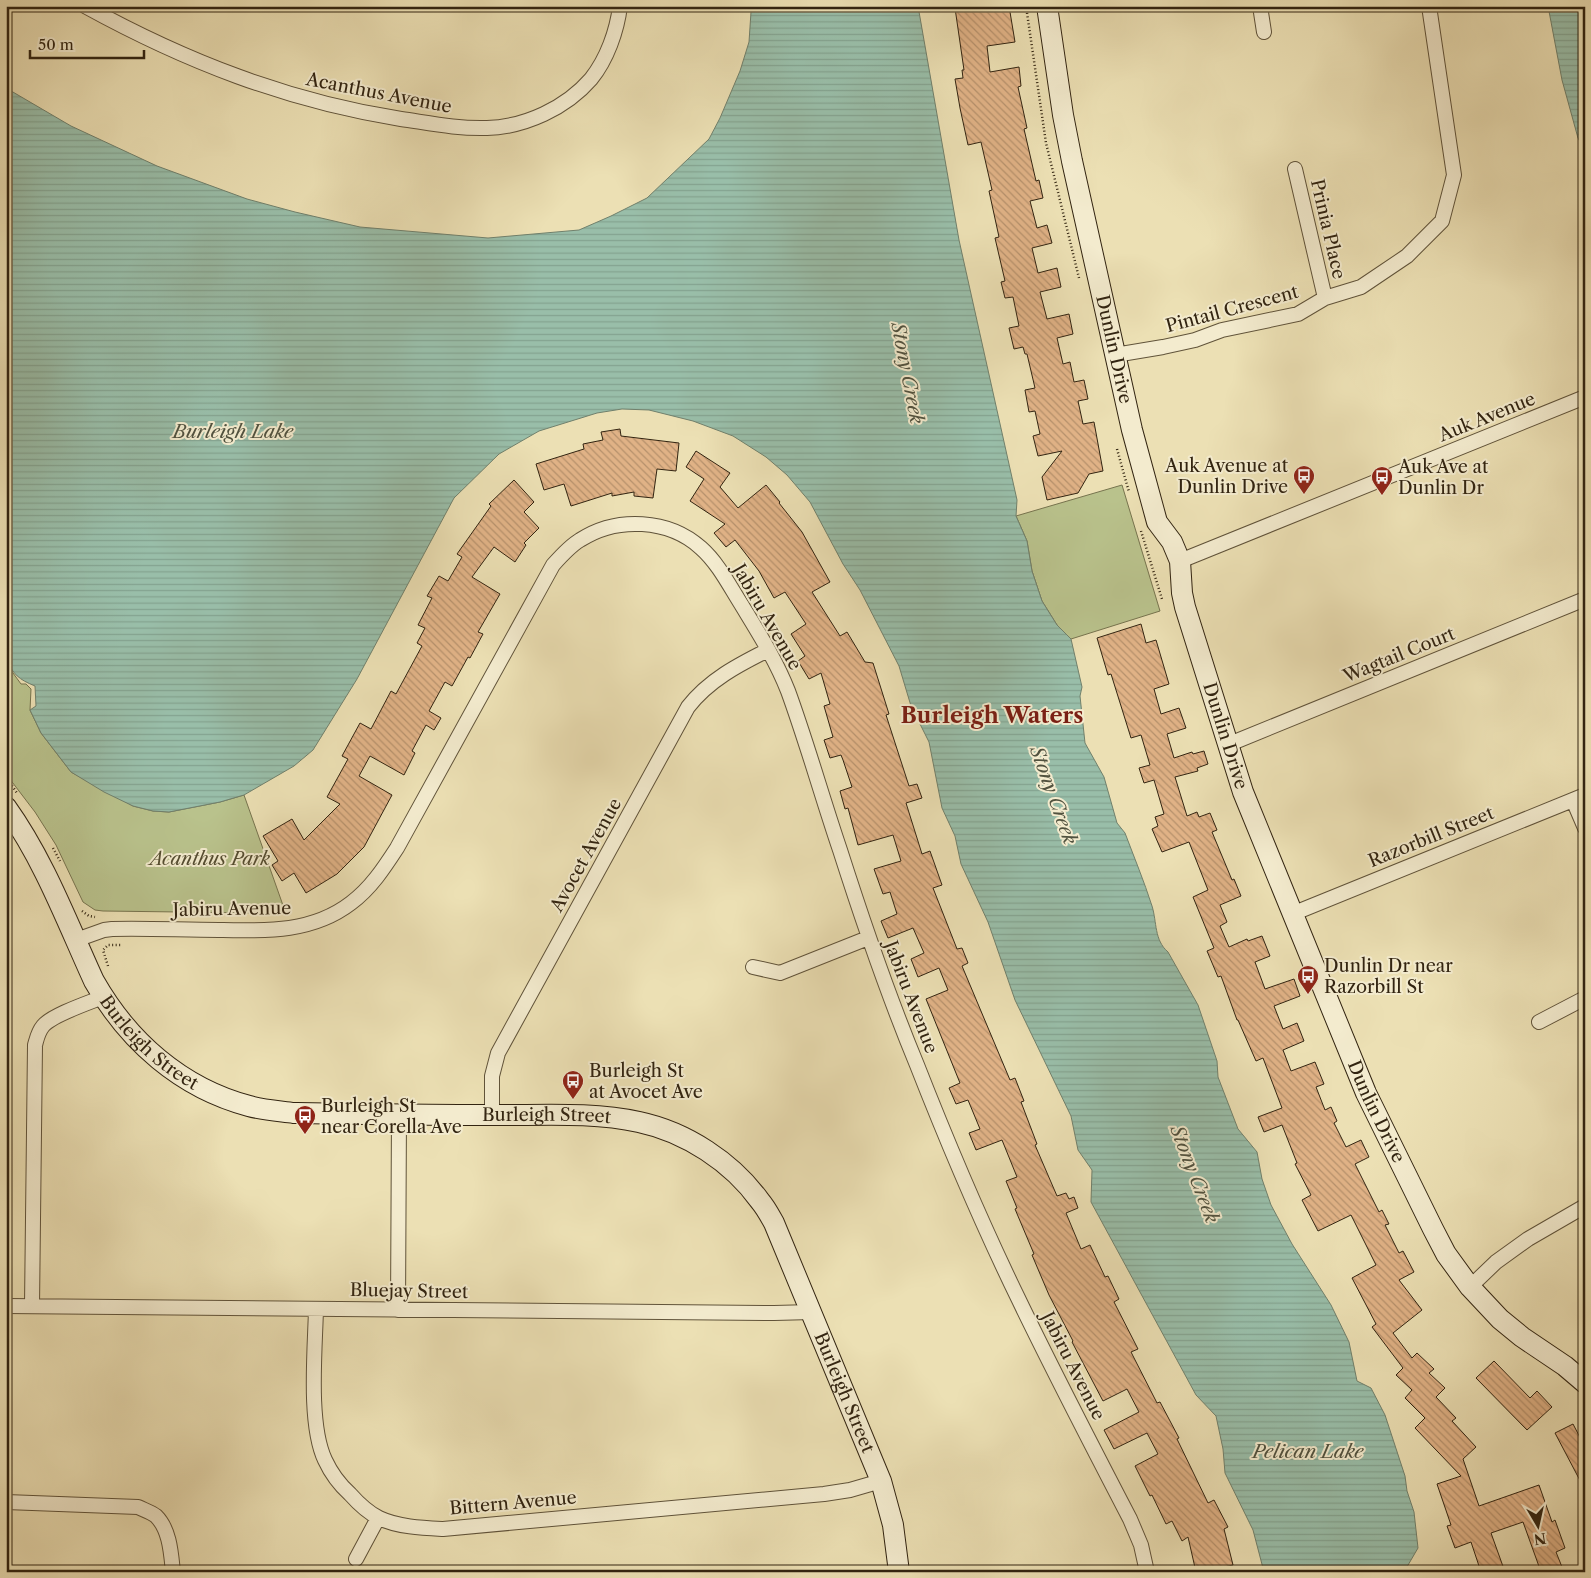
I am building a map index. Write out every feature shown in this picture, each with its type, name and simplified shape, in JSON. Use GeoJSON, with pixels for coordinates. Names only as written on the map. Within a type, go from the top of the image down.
{"type":"FeatureCollection","features":[{"type":"Feature","properties":{"kind":"street","name":"Acanthus Avenue"},"geometry":{"type":"LineString","coordinates":[[85,6],[128,30],[171,50],[273,90],[375,115],[447,126],[489,128],[533,119],[554,110],[591,79],[612,40],[620,6]]}},
{"type":"Feature","properties":{"kind":"street","name":"Dunlin Drive"},"geometry":{"type":"LineString","coordinates":[[1047,6],[1070,152],[1132,430],[1157,522],[1172,542],[1180,561],[1185,607],[1243,792],[1376,1117],[1446,1254],[1470,1287],[1500,1319],[1565,1366],[1585,1383]]}},
{"type":"Feature","properties":{"kind":"street"},"geometry":{"type":"LineString","coordinates":[[1260,6],[1264,32]]}},
{"type":"Feature","properties":{"kind":"street","name":"Pintail Crescent"},"geometry":{"type":"LineString","coordinates":[[1115,355],[1163,348],[1195,340],[1222,330],[1298,314],[1325,298],[1361,287],[1407,256],[1442,221],[1454,175],[1429,6]]}},
{"type":"Feature","properties":{"kind":"street","name":"Prinia Place"},"geometry":{"type":"LineString","coordinates":[[1295,169],[1325,298]]}},
{"type":"Feature","properties":{"kind":"street","name":"Auk Avenue"},"geometry":{"type":"LineString","coordinates":[[1180,561],[1585,397]]}},
{"type":"Feature","properties":{"kind":"street","name":"Jabiru Avenue"},"geometry":{"type":"LineString","coordinates":[[76,940],[112,929],[277,930],[314,923],[350,904],[365,891],[383,870],[397,848],[553,565],[579,540],[593,533],[620,525],[655,525],[684,536],[698,546],[722,574],[768,650],[787,690],[868,938],[916,1064],[996,1251],[1023,1309],[1130,1519],[1141,1545],[1147,1572]]}},
{"type":"Feature","properties":{"kind":"street","name":"Wagtail Court"},"geometry":{"type":"LineString","coordinates":[[1227,745],[1585,599]]}},
{"type":"Feature","properties":{"kind":"street","name":"Avocet Avenue"},"geometry":{"type":"LineString","coordinates":[[492,1115],[492,1076],[498,1053],[688,708],[705,687],[720,676],[768,650]]}},
{"type":"Feature","properties":{"kind":"street"},"geometry":{"type":"LineString","coordinates":[[1579,797],[1585,828]]}},
{"type":"Feature","properties":{"kind":"street","name":"Razorbill Street"},"geometry":{"type":"LineString","coordinates":[[1292,914],[1579,797]]}},
{"type":"Feature","properties":{"kind":"street","name":"Burleigh Street"},"geometry":{"type":"LineString","coordinates":[[14,803],[20,826],[42,865],[103,997],[126,1028],[155,1058],[204,1089],[249,1106],[294,1113],[581,1116],[640,1122],[664,1129],[690,1140],[714,1156],[743,1180],[760,1201],[774,1223],[881,1481],[893,1525],[899,1572]]}},
{"type":"Feature","properties":{"kind":"street"},"geometry":{"type":"LineString","coordinates":[[754,967],[780,973],[868,938]]}},
{"type":"Feature","properties":{"kind":"street"},"geometry":{"type":"LineString","coordinates":[[32,1306],[35,1045],[39,1031],[44,1025],[58,1016],[103,997]]}},
{"type":"Feature","properties":{"kind":"street"},"geometry":{"type":"LineString","coordinates":[[1539,1022],[1585,998]]}},
{"type":"Feature","properties":{"kind":"street"},"geometry":{"type":"LineString","coordinates":[[398,1310],[399,1114]]}},
{"type":"Feature","properties":{"kind":"street"},"geometry":{"type":"LineString","coordinates":[[1470,1287],[1496,1262],[1528,1239],[1585,1206]]}},
{"type":"Feature","properties":{"kind":"street","name":"Bluejay Street"},"geometry":{"type":"LineString","coordinates":[[6,1306],[774,1314],[812,1312]]}},
{"type":"Feature","properties":{"kind":"street","name":"Bittern Avenue"},"geometry":{"type":"LineString","coordinates":[[316,1309],[315,1408],[319,1442],[325,1460],[342,1486],[356,1501],[378,1518],[397,1524],[443,1529],[824,1494],[850,1490],[881,1481]]}},
{"type":"Feature","properties":{"kind":"street"},"geometry":{"type":"LineString","coordinates":[[6,1502],[138,1507],[155,1516],[163,1526],[169,1541],[173,1572]]}},
{"type":"Feature","properties":{"kind":"street"},"geometry":{"type":"LineString","coordinates":[[356,1559],[378,1518]]}},
{"type":"Feature","properties":{"kind":"path"},"geometry":{"type":"LineString","coordinates":[[6,777],[14,803]]}},
{"type":"Feature","properties":{"kind":"path"},"geometry":{"type":"LineString","coordinates":[[53,847],[60,862]]}},
{"type":"Feature","properties":{"kind":"path"},"geometry":{"type":"LineString","coordinates":[[79,906],[89,916],[98,917]]}},
{"type":"Feature","properties":{"kind":"path"},"geometry":{"type":"LineString","coordinates":[[111,973],[103,950],[108,945],[126,945]]}},
{"type":"Feature","properties":{"kind":"green space"},"geometry":{"type":"Polygon","coordinates":[[[1122,485],[1160,611],[1071,639],[1057,625],[1042,601],[1032,571],[1027,541],[1016,516],[1122,485]]]}},
{"type":"Feature","properties":{"kind":"green space","name":"Acanthus Park"},"geometry":{"type":"Polygon","coordinates":[[[6,659],[21,684],[26,684],[31,689],[30,710],[41,733],[71,772],[133,806],[153,811],[169,812],[220,802],[244,795],[285,911],[257,913],[103,911],[95,910],[83,902],[56,845],[35,812],[6,774],[6,659]]]}},
{"type":"Feature","properties":{"kind":"water","name":"Burleigh Lake"},"geometry":{"type":"Polygon","coordinates":[[[754,6],[918,6],[959,240],[1017,500],[1016,516],[1027,541],[1032,571],[1042,601],[1057,625],[1071,639],[1082,687],[1080,696],[1085,743],[1104,777],[1117,823],[1125,833],[1139,869],[1154,912],[1160,942],[1168,952],[1198,1005],[1217,1061],[1218,1077],[1238,1129],[1257,1152],[1262,1179],[1271,1205],[1292,1244],[1331,1305],[1349,1342],[1357,1381],[1371,1388],[1385,1415],[1405,1476],[1407,1491],[1414,1512],[1418,1548],[1404,1572],[1264,1572],[1253,1530],[1225,1473],[1223,1449],[1216,1416],[1196,1395],[1091,1202],[1092,1170],[1078,1150],[1071,1116],[1015,1000],[988,922],[961,864],[955,836],[942,808],[929,742],[911,706],[899,666],[860,590],[843,564],[810,502],[787,475],[766,457],[733,436],[693,421],[649,410],[622,409],[597,413],[539,431],[499,454],[454,498],[357,679],[313,750],[294,766],[244,795],[220,802],[169,812],[153,811],[133,806],[104,792],[71,772],[41,733],[30,710],[36,706],[35,686],[17,676],[6,659],[6,88],[71,126],[157,166],[247,199],[295,212],[360,227],[488,238],[579,230],[647,198],[709,139],[740,71],[749,42],[751,12],[754,6]]]}},
{"type":"Feature","properties":{"kind":"water"},"geometry":{"type":"Polygon","coordinates":[[[1548,6],[1585,6],[1585,151],[1578,138],[1562,80],[1548,6]]]}},
{"type":"Feature","properties":{"kind":"building"},"geometry":{"type":"Polygon","coordinates":[[[965,6],[1009,6],[1015,42],[987,46],[990,72],[1019,67],[1021,86],[1018,87],[1027,128],[1024,129],[1036,181],[1039,180],[1043,198],[1030,201],[1037,228],[1047,225],[1052,243],[1032,248],[1038,273],[1057,268],[1061,287],[1040,292],[1047,319],[1069,314],[1073,334],[1057,338],[1063,364],[1070,362],[1074,382],[1084,380],[1088,399],[1078,401],[1083,424],[1094,422],[1103,471],[1089,474],[1078,493],[1047,500],[1042,477],[1062,451],[1038,456],[1033,436],[1040,434],[1035,411],[1029,412],[1025,390],[1035,388],[1027,354],[1025,354],[1023,347],[1014,349],[1009,328],[1019,326],[1013,297],[1005,298],[1001,282],[1005,281],[995,238],[999,237],[989,191],[992,190],[981,142],[968,145],[955,79],[963,78],[962,70],[964,70],[955,8],[965,6]]]}},
{"type":"Feature","properties":{"kind":"building"},"geometry":{"type":"Polygon","coordinates":[[[620,429],[621,436],[679,443],[676,471],[657,469],[653,498],[634,496],[634,492],[612,496],[612,493],[571,506],[564,484],[544,490],[536,464],[584,449],[583,444],[603,440],[601,432],[620,429]]]}},
{"type":"Feature","properties":{"kind":"building"},"geometry":{"type":"Polygon","coordinates":[[[696,451],[730,473],[720,487],[738,508],[766,485],[802,532],[830,582],[812,592],[840,636],[847,632],[865,662],[873,663],[889,714],[886,715],[909,786],[917,784],[922,798],[906,803],[922,854],[930,851],[942,885],[933,888],[957,949],[962,948],[968,963],[962,966],[1010,1080],[1015,1078],[1024,1101],[1021,1102],[1037,1144],[1035,1145],[1057,1196],[1066,1193],[1069,1199],[1074,1197],[1078,1208],[1066,1213],[1081,1249],[1090,1245],[1105,1277],[1108,1276],[1119,1299],[1114,1302],[1138,1349],[1131,1352],[1157,1403],[1160,1402],[1179,1438],[1177,1439],[1208,1503],[1214,1500],[1228,1527],[1224,1529],[1233,1565],[1215,1569],[1216,1572],[1196,1572],[1188,1537],[1182,1541],[1172,1521],[1166,1524],[1135,1466],[1158,1454],[1147,1433],[1114,1449],[1104,1430],[1139,1412],[1127,1389],[1103,1401],[1072,1342],[1049,1295],[1015,1209],[1017,1208],[1006,1181],[1017,1177],[1002,1140],[976,1150],[969,1133],[980,1129],[968,1100],[956,1104],[949,1088],[960,1083],[926,999],[948,990],[939,968],[918,977],[911,959],[924,953],[913,928],[888,938],[881,921],[897,914],[890,892],[883,894],[874,869],[901,861],[893,835],[858,845],[848,808],[845,809],[840,791],[852,787],[841,755],[830,758],[824,740],[833,737],[824,706],[830,704],[821,673],[809,679],[798,661],[805,656],[791,634],[806,624],[785,592],[774,598],[759,571],[735,540],[726,547],[714,533],[725,524],[690,501],[704,479],[686,467],[696,451]]]}},
{"type":"Feature","properties":{"kind":"building"},"geometry":{"type":"Polygon","coordinates":[[[514,480],[534,502],[524,512],[539,528],[524,543],[526,545],[515,562],[494,547],[472,577],[500,594],[478,632],[483,634],[470,658],[468,657],[452,686],[445,682],[429,711],[441,718],[434,730],[426,725],[412,751],[415,753],[404,775],[370,756],[359,776],[392,795],[364,847],[337,874],[306,893],[294,873],[282,881],[272,865],[278,861],[263,836],[292,819],[304,840],[340,804],[327,797],[348,759],[342,756],[360,723],[371,729],[391,691],[396,694],[422,646],[417,643],[425,628],[418,625],[432,598],[427,596],[439,576],[448,581],[462,557],[457,554],[491,506],[489,504],[514,480]]]}},
{"type":"Feature","properties":{"kind":"building"},"geometry":{"type":"Polygon","coordinates":[[[1141,624],[1146,643],[1156,640],[1169,684],[1154,689],[1161,714],[1179,708],[1186,728],[1167,734],[1174,758],[1192,752],[1193,754],[1204,751],[1208,764],[1197,768],[1198,771],[1175,777],[1187,816],[1197,812],[1199,817],[1210,813],[1217,830],[1212,832],[1232,880],[1234,879],[1241,896],[1220,905],[1227,922],[1220,926],[1229,947],[1247,939],[1248,941],[1262,936],[1270,956],[1255,962],[1265,989],[1294,979],[1300,996],[1274,1006],[1283,1029],[1297,1023],[1304,1041],[1283,1050],[1291,1071],[1315,1062],[1324,1084],[1316,1087],[1325,1110],[1331,1107],[1337,1121],[1334,1123],[1346,1147],[1361,1140],[1369,1157],[1355,1164],[1379,1212],[1382,1210],[1389,1224],[1385,1225],[1399,1253],[1403,1251],[1414,1272],[1399,1280],[1422,1310],[1393,1333],[1412,1358],[1417,1353],[1434,1369],[1429,1373],[1445,1388],[1436,1397],[1456,1418],[1452,1421],[1476,1447],[1463,1459],[1479,1506],[1539,1485],[1552,1522],[1555,1520],[1565,1548],[1556,1552],[1564,1572],[1541,1572],[1523,1522],[1491,1533],[1505,1572],[1481,1572],[1471,1542],[1455,1548],[1447,1526],[1451,1525],[1437,1484],[1461,1476],[1415,1428],[1425,1418],[1405,1398],[1412,1390],[1396,1375],[1403,1368],[1372,1327],[1376,1324],[1352,1278],[1376,1265],[1351,1215],[1318,1231],[1302,1200],[1311,1195],[1295,1164],[1297,1163],[1282,1125],[1264,1132],[1258,1117],[1282,1108],[1263,1058],[1256,1061],[1237,1020],[1221,976],[1218,977],[1207,951],[1214,948],[1193,897],[1208,890],[1189,842],[1162,852],[1152,829],[1158,826],[1155,817],[1164,814],[1154,780],[1144,783],[1139,768],[1150,765],[1141,735],[1131,738],[1111,674],[1108,675],[1097,638],[1141,624]]]}},
{"type":"Feature","properties":{"kind":"building"},"geometry":{"type":"Polygon","coordinates":[[[1494,1361],[1530,1398],[1537,1391],[1552,1407],[1527,1430],[1476,1378],[1494,1361]]]}},
{"type":"Feature","properties":{"kind":"building"},"geometry":{"type":"Polygon","coordinates":[[[1573,1424],[1585,1447],[1585,1490],[1555,1433],[1573,1424]]]}},
{"type":"Feature","properties":{"kind":"place","name":"Auk Avenue at Dunlin Drive"},"geometry":{"type":"Point","coordinates":[1304,495]}},
{"type":"Feature","properties":{"kind":"place","name":"Auk Ave at Dunlin Dr"},"geometry":{"type":"Point","coordinates":[1382,496]}},
{"type":"Feature","properties":{"kind":"place","name":"Dunlin Dr near Razorbill St"},"geometry":{"type":"Point","coordinates":[1308,995]}},
{"type":"Feature","properties":{"kind":"place","name":"Burleigh St at Avocet Ave"},"geometry":{"type":"Point","coordinates":[573,1100]}},
{"type":"Feature","properties":{"kind":"place","name":"Burleigh St near Corella Ave"},"geometry":{"type":"Point","coordinates":[305,1135]}},
{"type":"Feature","properties":{"kind":"district","name":"Burleigh Waters"},"geometry":{"type":"Point","coordinates":[992,715]}},
{"type":"Feature","properties":{"kind":"water label","name":"Stony Creek"},"geometry":{"type":"Point","coordinates":[908,373]}},
{"type":"Feature","properties":{"kind":"water label","name":"Stony Creek"},"geometry":{"type":"Point","coordinates":[1054,795]}},
{"type":"Feature","properties":{"kind":"water label","name":"Stony Creek"},"geometry":{"type":"Point","coordinates":[1195,1174]}},
{"type":"Feature","properties":{"kind":"water label","name":"Pelican Lake"},"geometry":{"type":"Point","coordinates":[1308,1451]}}]}
